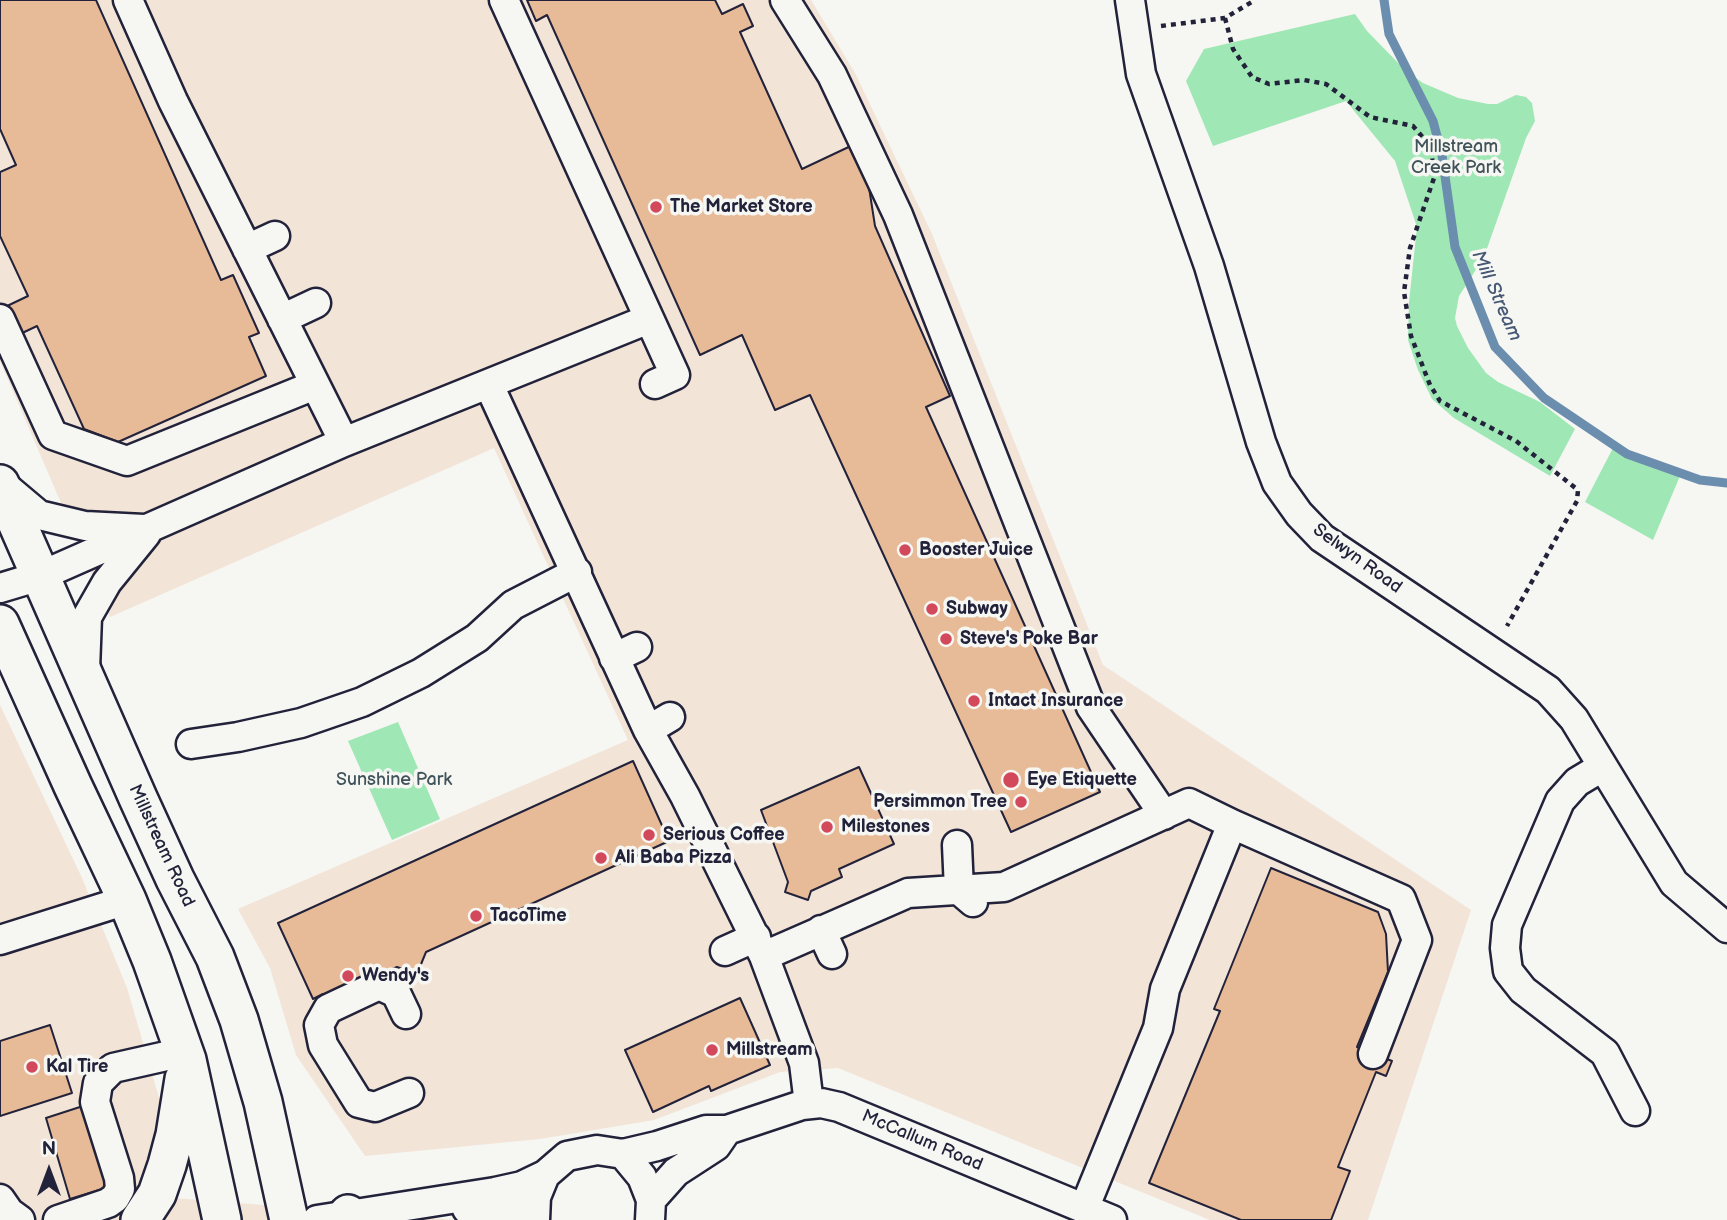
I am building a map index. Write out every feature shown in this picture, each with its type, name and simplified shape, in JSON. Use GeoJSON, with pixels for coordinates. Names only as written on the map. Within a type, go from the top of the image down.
{"type":"FeatureCollection","features":[{"type":"Feature","properties":{"kind":"main road","name":"Millstream Road"},"geometry":{"type":"LineString","coordinates":[[0,483],[175,879],[215,957],[239,1020],[263,1102],[289,1220]]}},
{"type":"Feature","properties":{"kind":"main road"},"geometry":{"type":"LineString","coordinates":[[0,624],[72,786],[127,900],[185,1056],[222,1220]]}},
{"type":"Feature","properties":{"kind":"main road"},"geometry":{"type":"LineString","coordinates":[[140,1220],[158,1194],[176,1135],[185,1056]]}},
{"type":"Feature","properties":{"kind":"street"},"geometry":{"type":"LineString","coordinates":[[128,0],[156,39],[187,108],[223,177],[247,249],[344,442]]}},
{"type":"Feature","properties":{"kind":"street"},"geometry":{"type":"LineString","coordinates":[[503,0],[515,45],[611,258],[649,319],[675,375],[655,384]]}},
{"type":"Feature","properties":{"kind":"street"},"geometry":{"type":"LineString","coordinates":[[785,0],[832,75],[898,215],[1091,707],[1164,815]]}},
{"type":"Feature","properties":{"kind":"street","name":"Selwyn Road"},"geometry":{"type":"LineString","coordinates":[[1130,0],[1141,74],[1209,266],[1261,442],[1277,482],[1299,514],[1322,538],[1548,690],[1574,719],[1674,883],[1727,928]]}},
{"type":"Feature","properties":{"kind":"street"},"geometry":{"type":"LineString","coordinates":[[247,249],[275,236]]}},
{"type":"Feature","properties":{"kind":"street"},"geometry":{"type":"LineString","coordinates":[[282,319],[316,303]]}},
{"type":"Feature","properties":{"kind":"street"},"geometry":{"type":"LineString","coordinates":[[0,319],[53,435],[127,461],[315,385]]}},
{"type":"Feature","properties":{"kind":"street"},"geometry":{"type":"LineString","coordinates":[[0,588],[40,576],[344,442],[649,319]]}},
{"type":"Feature","properties":{"kind":"street"},"geometry":{"type":"LineString","coordinates":[[489,385],[529,443],[589,579],[694,792],[760,947],[804,1063],[809,1104]]}},
{"type":"Feature","properties":{"kind":"street"},"geometry":{"type":"LineString","coordinates":[[0,483],[39,515],[85,526],[150,529]]}},
{"type":"Feature","properties":{"kind":"street"},"geometry":{"type":"LineString","coordinates":[[84,676],[87,617],[107,582],[150,529]]}},
{"type":"Feature","properties":{"kind":"street"},"geometry":{"type":"LineString","coordinates":[[191,744],[301,723],[362,702],[421,674],[477,638],[513,605],[589,579]]}},
{"type":"Feature","properties":{"kind":"street"},"geometry":{"type":"LineString","coordinates":[[1602,767],[1577,782],[1560,801],[1507,925],[1504,948],[1508,971],[1524,990],[1605,1053],[1635,1111]]}},
{"type":"Feature","properties":{"kind":"street"},"geometry":{"type":"LineString","coordinates":[[725,951],[827,942],[908,893],[966,896],[1004,887],[1093,854],[1189,803],[1401,899],[1417,940],[1373,1054]]}},
{"type":"Feature","properties":{"kind":"street"},"geometry":{"type":"LineString","coordinates":[[1084,1209],[1105,1130],[1158,1028],[1165,989],[1232,824]]}},
{"type":"Feature","properties":{"kind":"street"},"geometry":{"type":"LineString","coordinates":[[957,845],[966,896]]}},
{"type":"Feature","properties":{"kind":"street"},"geometry":{"type":"LineString","coordinates":[[0,940],[127,900]]}},
{"type":"Feature","properties":{"kind":"street"},"geometry":{"type":"LineString","coordinates":[[406,1014],[396,993],[379,985],[328,1009],[319,1026],[323,1045],[359,1103],[375,1107],[409,1093]]}},
{"type":"Feature","properties":{"kind":"street"},"geometry":{"type":"LineString","coordinates":[[58,1220],[108,1203],[120,1189],[95,1102],[98,1083],[113,1068],[185,1056]]}},
{"type":"Feature","properties":{"kind":"street","name":"McCallum Road"},"geometry":{"type":"LineString","coordinates":[[545,1175],[568,1156],[597,1150],[623,1154],[706,1130],[727,1130],[809,1104],[839,1107],[1112,1220]]}},
{"type":"Feature","properties":{"kind":"street","name":"McCallum Road"},"geometry":{"type":"LineString","coordinates":[[651,1210],[676,1172],[716,1146],[727,1130]]}},
{"type":"Feature","properties":{"kind":"street"},"geometry":{"type":"LineString","coordinates":[[623,1154],[642,1177],[651,1210]]}},
{"type":"Feature","properties":{"kind":"street"},"geometry":{"type":"LineString","coordinates":[[409,1213],[522,1185],[545,1175]]}},
{"type":"Feature","properties":{"kind":"street"},"geometry":{"type":"LineString","coordinates":[[337,1218],[506,1210],[524,1214],[534,1220],[536,1197],[545,1175]]}},
{"type":"Feature","properties":{"kind":"street"},"geometry":{"type":"LineString","coordinates":[[0,1199],[9,1212],[20,1220]]}},
{"type":"Feature","properties":{"kind":"path"},"geometry":{"type":"LineString","coordinates":[[1160,26],[1225,18],[1255,0]]}},
{"type":"Feature","properties":{"kind":"path"},"geometry":{"type":"LineString","coordinates":[[1225,18],[1233,49],[1252,77],[1269,84],[1304,80],[1326,84],[1370,117],[1413,126],[1431,147],[1434,178],[1410,248],[1404,292],[1411,335],[1430,385],[1440,401],[1516,441],[1578,490],[1577,501],[1507,626]]}},
{"type":"Feature","properties":{"kind":"shaded area"},"geometry":{"type":"Polygon","coordinates":[[[0,0],[811,0],[855,73],[932,234],[1103,665],[1471,910],[1368,1220],[1210,1220],[838,1068],[780,1072],[654,1120],[540,1139],[365,1156],[296,1055],[270,968],[238,909],[628,740],[494,448],[110,617],[0,361],[0,0]]]}},
{"type":"Feature","properties":{"kind":"shaded area"},"geometry":{"type":"Polygon","coordinates":[[[0,705],[82,878],[127,988],[176,1156],[174,1198],[455,1220],[0,1220],[0,705]]]}},
{"type":"Feature","properties":{"kind":"green space","name":"Millstream Creek Park"},"geometry":{"type":"Polygon","coordinates":[[[1355,14],[1367,31],[1405,70],[1423,83],[1458,98],[1488,104],[1497,104],[1516,95],[1526,97],[1532,103],[1535,121],[1526,138],[1484,257],[1459,296],[1455,318],[1468,348],[1486,373],[1498,382],[1540,402],[1575,429],[1550,476],[1454,418],[1432,399],[1408,340],[1417,227],[1395,161],[1346,101],[1213,146],[1186,81],[1204,49],[1355,14]]]}},
{"type":"Feature","properties":{"kind":"green space"},"geometry":{"type":"Polygon","coordinates":[[[1614,446],[1680,476],[1653,540],[1585,502],[1614,446]]]}},
{"type":"Feature","properties":{"kind":"green space","name":"Sunshine Park"},"geometry":{"type":"Polygon","coordinates":[[[398,722],[440,819],[392,840],[348,741],[398,722]]]}},
{"type":"Feature","properties":{"kind":"building"},"geometry":{"type":"Polygon","coordinates":[[[0,0],[96,0],[221,280],[233,275],[259,333],[249,337],[266,376],[118,442],[84,429],[37,326],[18,335],[5,307],[28,296],[0,236],[0,172],[16,165],[0,129],[0,0]]]}},
{"type":"Feature","properties":{"kind":"building"},"geometry":{"type":"Polygon","coordinates":[[[527,0],[715,0],[722,14],[743,4],[753,26],[740,32],[802,169],[855,144],[866,168],[875,226],[950,396],[926,407],[1100,792],[1011,832],[810,395],[775,410],[742,335],[700,355],[547,15],[536,21],[527,0]]]}},
{"type":"Feature","properties":{"kind":"building"},"geometry":{"type":"Polygon","coordinates":[[[633,761],[669,841],[426,952],[417,974],[397,967],[326,999],[323,994],[313,999],[278,923],[633,761]]]}},
{"type":"Feature","properties":{"kind":"building","name":"Milestones"},"geometry":{"type":"Polygon","coordinates":[[[859,767],[894,844],[839,869],[842,877],[811,891],[808,900],[785,892],[788,882],[761,810],[859,767]]]}},
{"type":"Feature","properties":{"kind":"building"},"geometry":{"type":"Polygon","coordinates":[[[1271,868],[1378,912],[1386,934],[1388,972],[1357,1047],[1392,1061],[1386,1076],[1376,1072],[1338,1167],[1350,1171],[1331,1220],[1241,1220],[1149,1183],[1220,1011],[1214,1009],[1271,868]]]}},
{"type":"Feature","properties":{"kind":"building"},"geometry":{"type":"Polygon","coordinates":[[[740,998],[770,1065],[711,1091],[709,1086],[653,1112],[625,1050],[740,998]]]}},
{"type":"Feature","properties":{"kind":"building","name":"Kal Tire"},"geometry":{"type":"Polygon","coordinates":[[[50,1025],[72,1093],[0,1116],[0,1041],[50,1025]]]}},
{"type":"Feature","properties":{"kind":"building"},"geometry":{"type":"Polygon","coordinates":[[[83,1106],[109,1187],[70,1199],[46,1118],[83,1106]]]}},
{"type":"Feature","properties":{"kind":"waterway","name":"Mill Stream"},"geometry":{"type":"LineString","coordinates":[[1384,0],[1389,34],[1433,121],[1442,155],[1455,247],[1495,347],[1544,398],[1627,454],[1700,480],[1727,483]]}},
{"type":"Feature","properties":{"kind":"place","name":"The Market Store"},"geometry":{"type":"Point","coordinates":[656,207]}},
{"type":"Feature","properties":{"kind":"place","name":"Booster Juice"},"geometry":{"type":"Point","coordinates":[905,550]}},
{"type":"Feature","properties":{"kind":"place","name":"Subway"},"geometry":{"type":"Point","coordinates":[932,609]}},
{"type":"Feature","properties":{"kind":"place","name":"Steve's Poke Bar"},"geometry":{"type":"Point","coordinates":[946,639]}},
{"type":"Feature","properties":{"kind":"place","name":"Intact Insurance"},"geometry":{"type":"Point","coordinates":[974,701]}},
{"type":"Feature","properties":{"kind":"place","name":"Eye Etiquette"},"geometry":{"type":"Point","coordinates":[1011,780]}},
{"type":"Feature","properties":{"kind":"place","name":"Persimmon Tree"},"geometry":{"type":"Point","coordinates":[1021,802]}},
{"type":"Feature","properties":{"kind":"place","name":"Milestones"},"geometry":{"type":"Point","coordinates":[827,827]}},
{"type":"Feature","properties":{"kind":"place","name":"Serious Coffee"},"geometry":{"type":"Point","coordinates":[649,835]}},
{"type":"Feature","properties":{"kind":"place","name":"Ali Baba Pizza"},"geometry":{"type":"Point","coordinates":[601,858]}},
{"type":"Feature","properties":{"kind":"place","name":"TacoTime"},"geometry":{"type":"Point","coordinates":[476,916]}},
{"type":"Feature","properties":{"kind":"place","name":"Wendy's"},"geometry":{"type":"Point","coordinates":[348,976]}},
{"type":"Feature","properties":{"kind":"place","name":"Millstream"},"geometry":{"type":"Point","coordinates":[712,1050]}},
{"type":"Feature","properties":{"kind":"place","name":"Kal Tire"},"geometry":{"type":"Point","coordinates":[32,1067]}}]}
